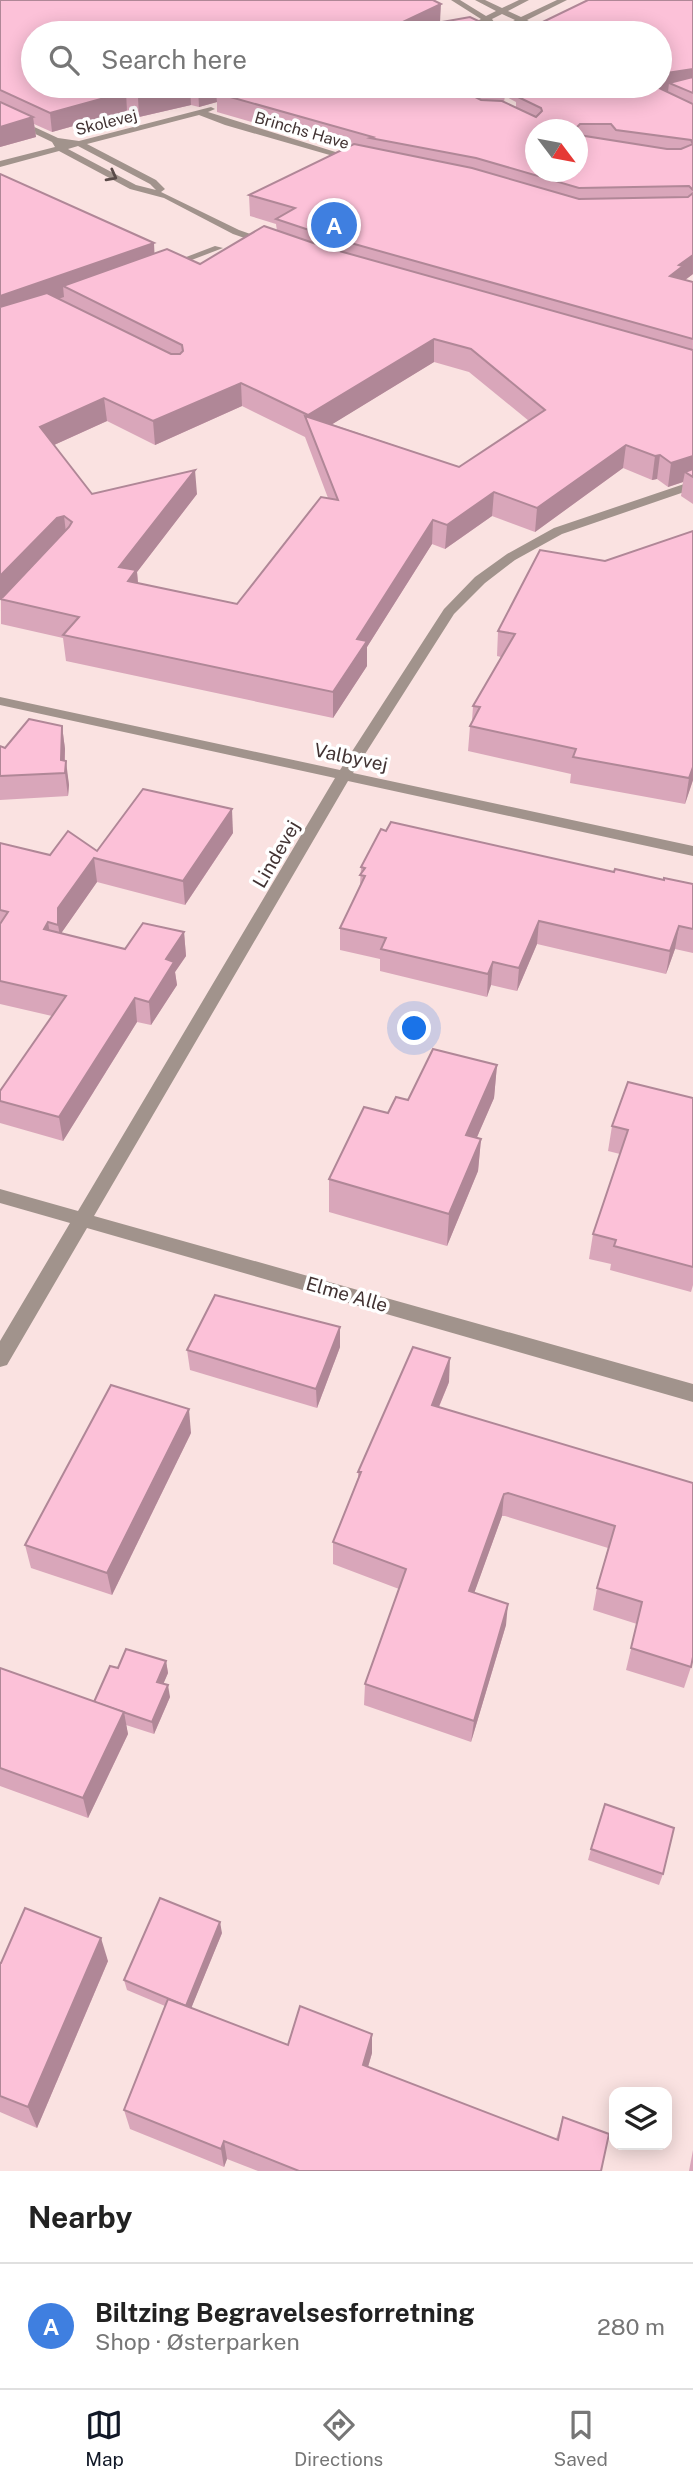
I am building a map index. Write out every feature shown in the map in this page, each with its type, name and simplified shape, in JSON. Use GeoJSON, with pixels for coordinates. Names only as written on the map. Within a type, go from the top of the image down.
{"type":"FeatureCollection","features":[{"type":"Feature","properties":{"kind":"street"},"geometry":{"type":"LineString","coordinates":[[455,0],[486,20],[525,0]]}},
{"type":"Feature","properties":{"kind":"street"},"geometry":{"type":"LineString","coordinates":[[479,0],[523,21],[563,0]]}},
{"type":"Feature","properties":{"kind":"street","name":"Skolevej"},"geometry":{"type":"LineString","coordinates":[[78,143],[225,105]]}},
{"type":"Feature","properties":{"kind":"street","name":"Brinchs Have"},"geometry":{"type":"LineString","coordinates":[[200,112],[228,123],[366,162]]}},
{"type":"Feature","properties":{"kind":"street"},"geometry":{"type":"LineString","coordinates":[[0,114],[133,187],[167,196],[236,232],[275,246]]}},
{"type":"Feature","properties":{"kind":"street"},"geometry":{"type":"LineString","coordinates":[[58,144],[78,143],[153,182],[167,196]]}},
{"type":"Feature","properties":{"kind":"street","name":"Skolevej"},"geometry":{"type":"LineString","coordinates":[[0,164],[58,144]]}},
{"type":"Feature","properties":{"kind":"street"},"geometry":{"type":"LineString","coordinates":[[153,271],[218,248]]}},
{"type":"Feature","properties":{"kind":"street","name":"Lindevej"},"geometry":{"type":"LineString","coordinates":[[0,1359],[344,775],[449,612],[480,580],[510,557],[558,531],[693,485]]}},
{"type":"Feature","properties":{"kind":"street","name":"Valbyvej"},"geometry":{"type":"LineString","coordinates":[[0,701],[693,851]]}},
{"type":"Feature","properties":{"kind":"street","name":"Elme Alle"},"geometry":{"type":"LineString","coordinates":[[0,1196],[693,1393]]}},
{"type":"Feature","properties":{"kind":"building"},"geometry":{"type":"Polygon","coordinates":[[[0,0],[433,0],[441,4],[405,21],[21,21],[21,98],[104,98],[50,113],[0,90],[0,0]]]}},
{"type":"Feature","properties":{"kind":"building"},"geometry":{"type":"Polygon","coordinates":[[[588,0],[693,0],[693,69],[672,72],[672,21],[545,21],[588,0]]]}},
{"type":"Feature","properties":{"kind":"building"},"geometry":{"type":"Polygon","coordinates":[[[470,17],[478,21],[447,21],[470,17]]]}},
{"type":"Feature","properties":{"kind":"building"},"geometry":{"type":"Polygon","coordinates":[[[693,77],[693,93],[672,84],[693,77]]]}},
{"type":"Feature","properties":{"kind":"building"},"geometry":{"type":"Polygon","coordinates":[[[672,94],[693,104],[693,144],[691,140],[616,130],[611,124],[588,124],[588,119],[525,119],[525,172],[476,158],[370,138],[373,137],[234,98],[477,98],[502,101],[536,117],[542,111],[541,108],[520,98],[672,98],[672,94]]]}},
{"type":"Feature","properties":{"kind":"building"},"geometry":{"type":"Polygon","coordinates":[[[0,102],[33,117],[0,127],[0,102]]]}},
{"type":"Feature","properties":{"kind":"building"},"geometry":{"type":"Polygon","coordinates":[[[588,136],[667,149],[681,149],[693,144],[693,190],[689,186],[579,188],[558,182],[588,182],[588,136]]]}},
{"type":"Feature","properties":{"kind":"building"},"geometry":{"type":"Polygon","coordinates":[[[354,144],[472,168],[579,199],[688,197],[693,193],[693,255],[670,276],[693,282],[693,339],[333,238],[276,219],[295,208],[249,195],[354,144]]]}},
{"type":"Feature","properties":{"kind":"building"},"geometry":{"type":"Polygon","coordinates":[[[0,174],[154,243],[0,296],[0,174]]]}},
{"type":"Feature","properties":{"kind":"building"},"geometry":{"type":"Polygon","coordinates":[[[264,226],[325,247],[693,350],[693,456],[671,463],[660,455],[655,456],[626,445],[537,508],[494,492],[447,525],[433,520],[357,639],[367,641],[333,692],[63,635],[79,617],[0,599],[72,522],[64,516],[57,518],[0,576],[0,307],[47,293],[171,354],[180,354],[183,351],[182,345],[63,286],[167,249],[200,264],[264,226]],[[434,339],[308,415],[241,383],[153,421],[104,398],[40,427],[92,494],[195,470],[119,567],[136,570],[128,581],[237,604],[321,497],[338,500],[305,416],[459,467],[545,410],[471,349],[434,339]]]}},
{"type":"Feature","properties":{"kind":"building"},"geometry":{"type":"Polygon","coordinates":[[[693,469],[693,477],[685,472],[693,469]]]}},
{"type":"Feature","properties":{"kind":"building"},"geometry":{"type":"Polygon","coordinates":[[[693,531],[693,767],[689,778],[573,757],[576,749],[470,726],[480,707],[473,706],[515,634],[498,631],[540,550],[605,561],[693,531]]]}},
{"type":"Feature","properties":{"kind":"building"},"geometry":{"type":"Polygon","coordinates":[[[29,719],[62,726],[61,760],[66,761],[65,773],[0,776],[0,746],[5,748],[29,719]]]}},
{"type":"Feature","properties":{"kind":"building"},"geometry":{"type":"Polygon","coordinates":[[[143,789],[232,809],[183,881],[94,858],[58,908],[58,925],[48,922],[44,929],[125,949],[143,923],[184,932],[166,959],[174,962],[149,1002],[135,998],[59,1117],[0,1101],[0,1091],[66,996],[0,981],[0,924],[8,912],[0,910],[0,843],[50,855],[68,831],[97,851],[143,789]]]}},
{"type":"Feature","properties":{"kind":"building"},"geometry":{"type":"Polygon","coordinates":[[[391,822],[614,872],[615,869],[693,884],[693,929],[679,926],[670,951],[539,921],[519,968],[493,962],[488,974],[381,949],[386,938],[340,928],[365,876],[360,875],[365,868],[361,867],[381,829],[386,831],[391,822]]]}},
{"type":"Feature","properties":{"kind":"building"},"geometry":{"type":"Polygon","coordinates":[[[433,1049],[497,1065],[466,1135],[481,1139],[449,1214],[329,1179],[364,1107],[388,1113],[396,1097],[408,1100],[433,1049]]]}},
{"type":"Feature","properties":{"kind":"building"},"geometry":{"type":"Polygon","coordinates":[[[628,1082],[693,1098],[693,1267],[614,1246],[616,1240],[593,1234],[628,1130],[612,1126],[628,1082]]]}},
{"type":"Feature","properties":{"kind":"building"},"geometry":{"type":"Polygon","coordinates":[[[215,1295],[340,1327],[316,1389],[187,1350],[215,1295]]]}},
{"type":"Feature","properties":{"kind":"building"},"geometry":{"type":"Polygon","coordinates":[[[413,1347],[450,1358],[432,1405],[693,1483],[691,1667],[631,1648],[642,1602],[597,1588],[615,1526],[508,1493],[504,1494],[469,1591],[508,1604],[474,1721],[365,1684],[406,1569],[333,1542],[361,1472],[358,1472],[413,1347]]]}},
{"type":"Feature","properties":{"kind":"building"},"geometry":{"type":"Polygon","coordinates":[[[111,1385],[189,1409],[107,1573],[25,1545],[111,1385]]]}},
{"type":"Feature","properties":{"kind":"building"},"geometry":{"type":"Polygon","coordinates":[[[126,1649],[166,1661],[157,1682],[168,1685],[152,1722],[94,1702],[110,1666],[118,1668],[126,1649]]]}},
{"type":"Feature","properties":{"kind":"building"},"geometry":{"type":"Polygon","coordinates":[[[0,1668],[124,1712],[83,1798],[0,1768],[0,1668]]]}},
{"type":"Feature","properties":{"kind":"building"},"geometry":{"type":"Polygon","coordinates":[[[605,1804],[674,1828],[663,1874],[591,1849],[605,1804]]]}},
{"type":"Feature","properties":{"kind":"building"},"geometry":{"type":"Polygon","coordinates":[[[160,1898],[220,1922],[186,2006],[124,1980],[160,1898]]]}},
{"type":"Feature","properties":{"kind":"building"},"geometry":{"type":"Polygon","coordinates":[[[25,1908],[101,1938],[28,2107],[0,2096],[0,1963],[25,1908]]]}},
{"type":"Feature","properties":{"kind":"building"},"geometry":{"type":"Polygon","coordinates":[[[168,1999],[288,2045],[300,2006],[372,2034],[363,2065],[558,2140],[563,2117],[609,2134],[601,2171],[299,2171],[224,2141],[221,2149],[124,2110],[168,1999]]]}},
{"type":"Feature","properties":{"kind":"place","name":"Biltzing Begravelsesforretning"},"geometry":{"type":"Point","coordinates":[334,225]}}]}
